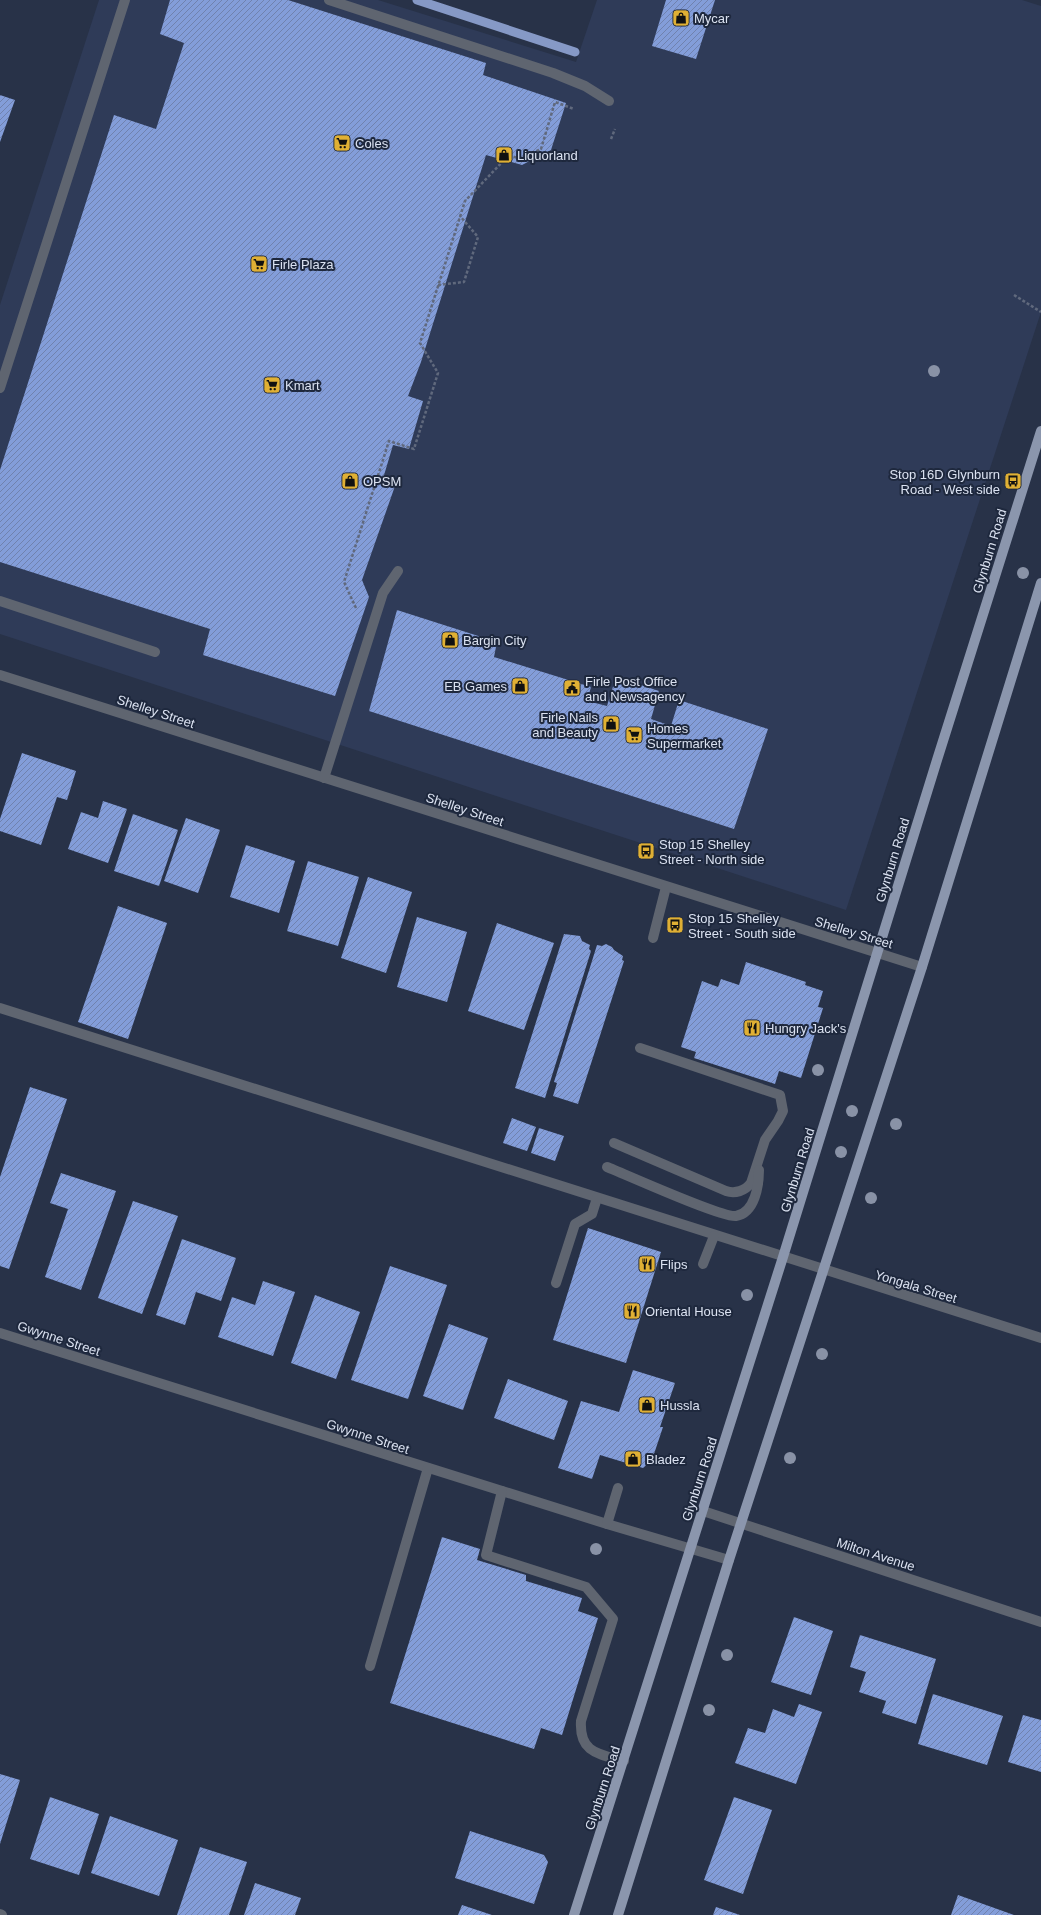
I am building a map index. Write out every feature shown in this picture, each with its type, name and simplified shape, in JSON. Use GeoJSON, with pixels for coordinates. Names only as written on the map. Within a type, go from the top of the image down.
{"type":"FeatureCollection","features":[{"type":"Feature","properties":{"kind":"main road","name":"Glynburn Road"},"geometry":{"type":"LineString","coordinates":[[574,1915],[783,1257],[877,952],[1041,431]]}},
{"type":"Feature","properties":{"kind":"main road"},"geometry":{"type":"LineString","coordinates":[[618,1915],[740,1524],[922,967],[1041,583]]}},
{"type":"Feature","properties":{"kind":"street"},"geometry":{"type":"LineString","coordinates":[[0,388],[125,0]]}},
{"type":"Feature","properties":{"kind":"street"},"geometry":{"type":"LineString","coordinates":[[329,0],[553,73],[585,86],[609,101]]}},
{"type":"Feature","properties":{"kind":"street"},"geometry":{"type":"LineString","coordinates":[[324,778],[383,593],[398,571]]}},
{"type":"Feature","properties":{"kind":"street"},"geometry":{"type":"LineString","coordinates":[[0,601],[155,652]]}},
{"type":"Feature","properties":{"kind":"street","name":"Shelley Street"},"geometry":{"type":"LineString","coordinates":[[0,675],[922,967]]}},
{"type":"Feature","properties":{"kind":"street"},"geometry":{"type":"LineString","coordinates":[[653,938],[666,887]]}},
{"type":"Feature","properties":{"kind":"street","name":"Yongala Street"},"geometry":{"type":"LineString","coordinates":[[0,1008],[714,1236],[1041,1338]]}},
{"type":"Feature","properties":{"kind":"street"},"geometry":{"type":"LineString","coordinates":[[614,1143],[731,1192],[747,1188],[751,1183],[765,1140],[783,1111],[780,1094],[640,1048]]}},
{"type":"Feature","properties":{"kind":"street"},"geometry":{"type":"LineString","coordinates":[[607,1167],[710,1208],[735,1216],[743,1214],[754,1198],[758,1185],[760,1155]]}},
{"type":"Feature","properties":{"kind":"street"},"geometry":{"type":"LineString","coordinates":[[556,1283],[575,1224],[592,1214],[597,1198]]}},
{"type":"Feature","properties":{"kind":"street"},"geometry":{"type":"LineString","coordinates":[[703,1264],[714,1236]]}},
{"type":"Feature","properties":{"kind":"street","name":"Gwynne Street"},"geometry":{"type":"LineString","coordinates":[[0,1333],[607,1524],[729,1560]]}},
{"type":"Feature","properties":{"kind":"street"},"geometry":{"type":"LineString","coordinates":[[370,1666],[428,1468]]}},
{"type":"Feature","properties":{"kind":"street"},"geometry":{"type":"LineString","coordinates":[[607,1524],[618,1488]]}},
{"type":"Feature","properties":{"kind":"street"},"geometry":{"type":"LineString","coordinates":[[502,1491],[486,1555],[586,1587],[613,1619],[581,1721],[580,1733],[583,1741],[590,1751],[624,1761]]}},
{"type":"Feature","properties":{"kind":"street","name":"Milton Avenue"},"geometry":{"type":"LineString","coordinates":[[703,1511],[1041,1622]]}},
{"type":"Feature","properties":{"kind":"path"},"geometry":{"type":"LineString","coordinates":[[357,609],[344,582],[389,441],[414,448],[438,373],[420,343],[465,201],[509,155],[520,159],[541,149],[555,102],[574,109]]}},
{"type":"Feature","properties":{"kind":"path"},"geometry":{"type":"LineString","coordinates":[[612,139],[615,129]]}},
{"type":"Feature","properties":{"kind":"path"},"geometry":{"type":"LineString","coordinates":[[438,286],[464,282],[468,272],[478,237],[460,216]]}},
{"type":"Feature","properties":{"kind":"path"},"geometry":{"type":"LineString","coordinates":[[1014,294],[1041,312]]}},
{"type":"Feature","properties":{"kind":"shaded area","name":"Firle Plaza"},"geometry":{"type":"Polygon","coordinates":[[[99,0],[378,0],[576,62],[597,0],[1022,0],[1041,6],[1041,312],[846,910],[0,634],[0,305],[99,0]]]}},
{"type":"Feature","properties":{"kind":"building","name":"Firle Plaza"},"geometry":{"type":"Polygon","coordinates":[[[170,0],[288,0],[486,63],[483,75],[566,103],[551,150],[522,165],[486,155],[421,362],[408,396],[423,401],[409,449],[393,445],[382,482],[395,486],[362,580],[369,597],[335,696],[203,655],[210,629],[0,562],[0,470],[114,115],[156,129],[184,43],[160,34],[170,0]]]}},
{"type":"Feature","properties":{"kind":"building"},"geometry":{"type":"Polygon","coordinates":[[[666,0],[715,0],[696,59],[652,46],[666,0]]]}},
{"type":"Feature","properties":{"kind":"building"},"geometry":{"type":"Polygon","coordinates":[[[0,95],[15,100],[0,142],[0,95]]]}},
{"type":"Feature","properties":{"kind":"building"},"geometry":{"type":"Polygon","coordinates":[[[397,610],[497,642],[494,657],[591,687],[587,701],[607,706],[616,677],[659,691],[651,719],[671,726],[679,700],[768,729],[734,829],[369,711],[397,610]]]}},
{"type":"Feature","properties":{"kind":"building"},"geometry":{"type":"Polygon","coordinates":[[[22,753],[76,771],[67,800],[57,797],[41,845],[0,831],[0,819],[22,753]]]}},
{"type":"Feature","properties":{"kind":"building"},"geometry":{"type":"Polygon","coordinates":[[[103,801],[127,809],[108,863],[68,849],[81,812],[98,818],[103,801]]]}},
{"type":"Feature","properties":{"kind":"building"},"geometry":{"type":"Polygon","coordinates":[[[133,814],[178,830],[159,886],[114,871],[133,814]]]}},
{"type":"Feature","properties":{"kind":"building"},"geometry":{"type":"Polygon","coordinates":[[[186,818],[220,830],[198,893],[164,881],[186,818]]]}},
{"type":"Feature","properties":{"kind":"building"},"geometry":{"type":"Polygon","coordinates":[[[246,845],[295,861],[279,913],[230,897],[246,845]]]}},
{"type":"Feature","properties":{"kind":"building"},"geometry":{"type":"Polygon","coordinates":[[[308,861],[359,877],[338,946],[287,931],[308,861]]]}},
{"type":"Feature","properties":{"kind":"building"},"geometry":{"type":"Polygon","coordinates":[[[368,877],[412,892],[386,973],[341,958],[368,877]]]}},
{"type":"Feature","properties":{"kind":"building"},"geometry":{"type":"Polygon","coordinates":[[[118,906],[167,923],[128,1039],[78,1022],[118,906]]]}},
{"type":"Feature","properties":{"kind":"building"},"geometry":{"type":"Polygon","coordinates":[[[417,917],[467,932],[447,1002],[397,987],[417,917]]]}},
{"type":"Feature","properties":{"kind":"building"},"geometry":{"type":"Polygon","coordinates":[[[497,923],[554,943],[524,1030],[468,1011],[497,923]]]}},
{"type":"Feature","properties":{"kind":"building"},"geometry":{"type":"Polygon","coordinates":[[[564,934],[580,936],[582,941],[590,945],[589,949],[591,951],[545,1098],[515,1088],[564,934]]]}},
{"type":"Feature","properties":{"kind":"building"},"geometry":{"type":"Polygon","coordinates":[[[606,944],[623,956],[622,960],[624,961],[578,1104],[553,1096],[557,1083],[554,1082],[597,945],[602,946],[606,944]]]}},
{"type":"Feature","properties":{"kind":"building","name":"Hungry Jack's"},"geometry":{"type":"Polygon","coordinates":[[[746,962],[806,982],[805,985],[823,991],[818,1007],[823,1008],[801,1078],[779,1071],[775,1084],[694,1058],[696,1052],[681,1047],[702,981],[718,987],[721,979],[739,985],[746,962]]]}},
{"type":"Feature","properties":{"kind":"building"},"geometry":{"type":"Polygon","coordinates":[[[30,1087],[67,1099],[9,1269],[0,1266],[0,1177],[30,1087]]]}},
{"type":"Feature","properties":{"kind":"building"},"geometry":{"type":"Polygon","coordinates":[[[512,1118],[536,1127],[527,1151],[503,1143],[512,1118]]]}},
{"type":"Feature","properties":{"kind":"building"},"geometry":{"type":"Polygon","coordinates":[[[539,1128],[564,1136],[555,1161],[531,1153],[539,1128]]]}},
{"type":"Feature","properties":{"kind":"building"},"geometry":{"type":"Polygon","coordinates":[[[61,1173],[116,1191],[81,1290],[45,1277],[68,1209],[50,1203],[61,1173]]]}},
{"type":"Feature","properties":{"kind":"building"},"geometry":{"type":"Polygon","coordinates":[[[133,1201],[178,1216],[142,1314],[98,1298],[133,1201]]]}},
{"type":"Feature","properties":{"kind":"building"},"geometry":{"type":"Polygon","coordinates":[[[588,1228],[661,1252],[626,1363],[553,1340],[588,1228]]]}},
{"type":"Feature","properties":{"kind":"building"},"geometry":{"type":"Polygon","coordinates":[[[182,1239],[236,1258],[221,1301],[196,1292],[185,1325],[156,1315],[182,1239]]]}},
{"type":"Feature","properties":{"kind":"building"},"geometry":{"type":"Polygon","coordinates":[[[390,1266],[447,1285],[408,1399],[351,1380],[390,1266]]]}},
{"type":"Feature","properties":{"kind":"building"},"geometry":{"type":"Polygon","coordinates":[[[263,1281],[295,1292],[273,1356],[218,1337],[232,1297],[255,1305],[263,1281]]]}},
{"type":"Feature","properties":{"kind":"building"},"geometry":{"type":"Polygon","coordinates":[[[315,1295],[360,1312],[336,1379],[291,1363],[315,1295]]]}},
{"type":"Feature","properties":{"kind":"building"},"geometry":{"type":"Polygon","coordinates":[[[449,1324],[488,1338],[463,1410],[423,1396],[449,1324]]]}},
{"type":"Feature","properties":{"kind":"building"},"geometry":{"type":"Polygon","coordinates":[[[633,1370],[675,1383],[660,1427],[663,1427],[652,1460],[643,1468],[600,1455],[592,1479],[558,1468],[581,1401],[619,1412],[633,1370]]]}},
{"type":"Feature","properties":{"kind":"building"},"geometry":{"type":"Polygon","coordinates":[[[508,1379],[568,1401],[554,1440],[494,1418],[508,1379]]]}},
{"type":"Feature","properties":{"kind":"building"},"geometry":{"type":"Polygon","coordinates":[[[442,1537],[480,1549],[477,1560],[526,1575],[526,1581],[582,1598],[578,1611],[598,1618],[562,1735],[541,1728],[534,1749],[390,1703],[442,1537]]]}},
{"type":"Feature","properties":{"kind":"building"},"geometry":{"type":"Polygon","coordinates":[[[794,1617],[833,1631],[811,1695],[771,1682],[794,1617]]]}},
{"type":"Feature","properties":{"kind":"building"},"geometry":{"type":"Polygon","coordinates":[[[860,1635],[936,1659],[916,1724],[882,1713],[886,1701],[859,1692],[866,1672],[850,1667],[860,1635]]]}},
{"type":"Feature","properties":{"kind":"building"},"geometry":{"type":"Polygon","coordinates":[[[933,1694],[1003,1716],[987,1765],[918,1744],[933,1694]]]}},
{"type":"Feature","properties":{"kind":"building"},"geometry":{"type":"Polygon","coordinates":[[[799,1704],[822,1712],[796,1784],[735,1763],[748,1728],[765,1733],[773,1709],[794,1717],[799,1704]]]}},
{"type":"Feature","properties":{"kind":"building"},"geometry":{"type":"Polygon","coordinates":[[[1023,1715],[1041,1720],[1041,1772],[1008,1762],[1023,1715]]]}},
{"type":"Feature","properties":{"kind":"building"},"geometry":{"type":"Polygon","coordinates":[[[0,1774],[20,1780],[0,1844],[0,1774]]]}},
{"type":"Feature","properties":{"kind":"building"},"geometry":{"type":"Polygon","coordinates":[[[50,1797],[99,1814],[79,1875],[30,1859],[50,1797]]]}},
{"type":"Feature","properties":{"kind":"building"},"geometry":{"type":"Polygon","coordinates":[[[734,1797],[772,1810],[743,1894],[704,1880],[734,1797]]]}},
{"type":"Feature","properties":{"kind":"building"},"geometry":{"type":"Polygon","coordinates":[[[110,1816],[178,1840],[159,1896],[91,1873],[110,1816]]]}},
{"type":"Feature","properties":{"kind":"building"},"geometry":{"type":"Polygon","coordinates":[[[470,1831],[544,1855],[548,1862],[534,1904],[455,1878],[470,1831]]]}},
{"type":"Feature","properties":{"kind":"building"},"geometry":{"type":"Polygon","coordinates":[[[200,1847],[247,1862],[229,1915],[177,1915],[200,1847]]]}},
{"type":"Feature","properties":{"kind":"building"},"geometry":{"type":"Polygon","coordinates":[[[255,1883],[301,1898],[295,1915],[244,1915],[255,1883]]]}},
{"type":"Feature","properties":{"kind":"building"},"geometry":{"type":"Polygon","coordinates":[[[958,1895],[1014,1915],[951,1915],[958,1895]]]}},
{"type":"Feature","properties":{"kind":"building"},"geometry":{"type":"Polygon","coordinates":[[[462,1905],[492,1915],[458,1915],[462,1905]]]}},
{"type":"Feature","properties":{"kind":"building"},"geometry":{"type":"Polygon","coordinates":[[[716,1907],[740,1915],[713,1915],[716,1907]]]}},
{"type":"Feature","properties":{"kind":"waterway"},"geometry":{"type":"LineString","coordinates":[[417,0],[575,52]]}},
{"type":"Feature","properties":{"kind":"place","name":"Mycar"},"geometry":{"type":"Point","coordinates":[681,18]}},
{"type":"Feature","properties":{"kind":"place","name":"Coles"},"geometry":{"type":"Point","coordinates":[342,143]}},
{"type":"Feature","properties":{"kind":"place","name":"Liquorland"},"geometry":{"type":"Point","coordinates":[504,155]}},
{"type":"Feature","properties":{"kind":"place","name":"Firle Plaza"},"geometry":{"type":"Point","coordinates":[259,264]}},
{"type":"Feature","properties":{"kind":"place","name":"Kmart"},"geometry":{"type":"Point","coordinates":[272,385]}},
{"type":"Feature","properties":{"kind":"place","name":"OPSM"},"geometry":{"type":"Point","coordinates":[350,481]}},
{"type":"Feature","properties":{"kind":"place","name":"Stop 16D Glynburn Road - West side"},"geometry":{"type":"Point","coordinates":[1013,481]}},
{"type":"Feature","properties":{"kind":"place","name":"Bargin City"},"geometry":{"type":"Point","coordinates":[450,640]}},
{"type":"Feature","properties":{"kind":"place","name":"EB Games"},"geometry":{"type":"Point","coordinates":[520,686]}},
{"type":"Feature","properties":{"kind":"place","name":"Firle Post Office and Newsagency"},"geometry":{"type":"Point","coordinates":[572,688]}},
{"type":"Feature","properties":{"kind":"place","name":"Firle Nails and Beauty"},"geometry":{"type":"Point","coordinates":[611,724]}},
{"type":"Feature","properties":{"kind":"place","name":"Homes Supermarket"},"geometry":{"type":"Point","coordinates":[634,735]}},
{"type":"Feature","properties":{"kind":"place","name":"Stop 15 Shelley Street - North side"},"geometry":{"type":"Point","coordinates":[646,851]}},
{"type":"Feature","properties":{"kind":"place","name":"Stop 15 Shelley Street - South side"},"geometry":{"type":"Point","coordinates":[675,925]}},
{"type":"Feature","properties":{"kind":"place","name":"Hungry Jack's"},"geometry":{"type":"Point","coordinates":[752,1028]}},
{"type":"Feature","properties":{"kind":"place","name":"Flips"},"geometry":{"type":"Point","coordinates":[647,1264]}},
{"type":"Feature","properties":{"kind":"place","name":"Oriental House"},"geometry":{"type":"Point","coordinates":[632,1311]}},
{"type":"Feature","properties":{"kind":"place","name":"Hussla"},"geometry":{"type":"Point","coordinates":[647,1405]}},
{"type":"Feature","properties":{"kind":"place","name":"Bladez"},"geometry":{"type":"Point","coordinates":[633,1459]}}]}
